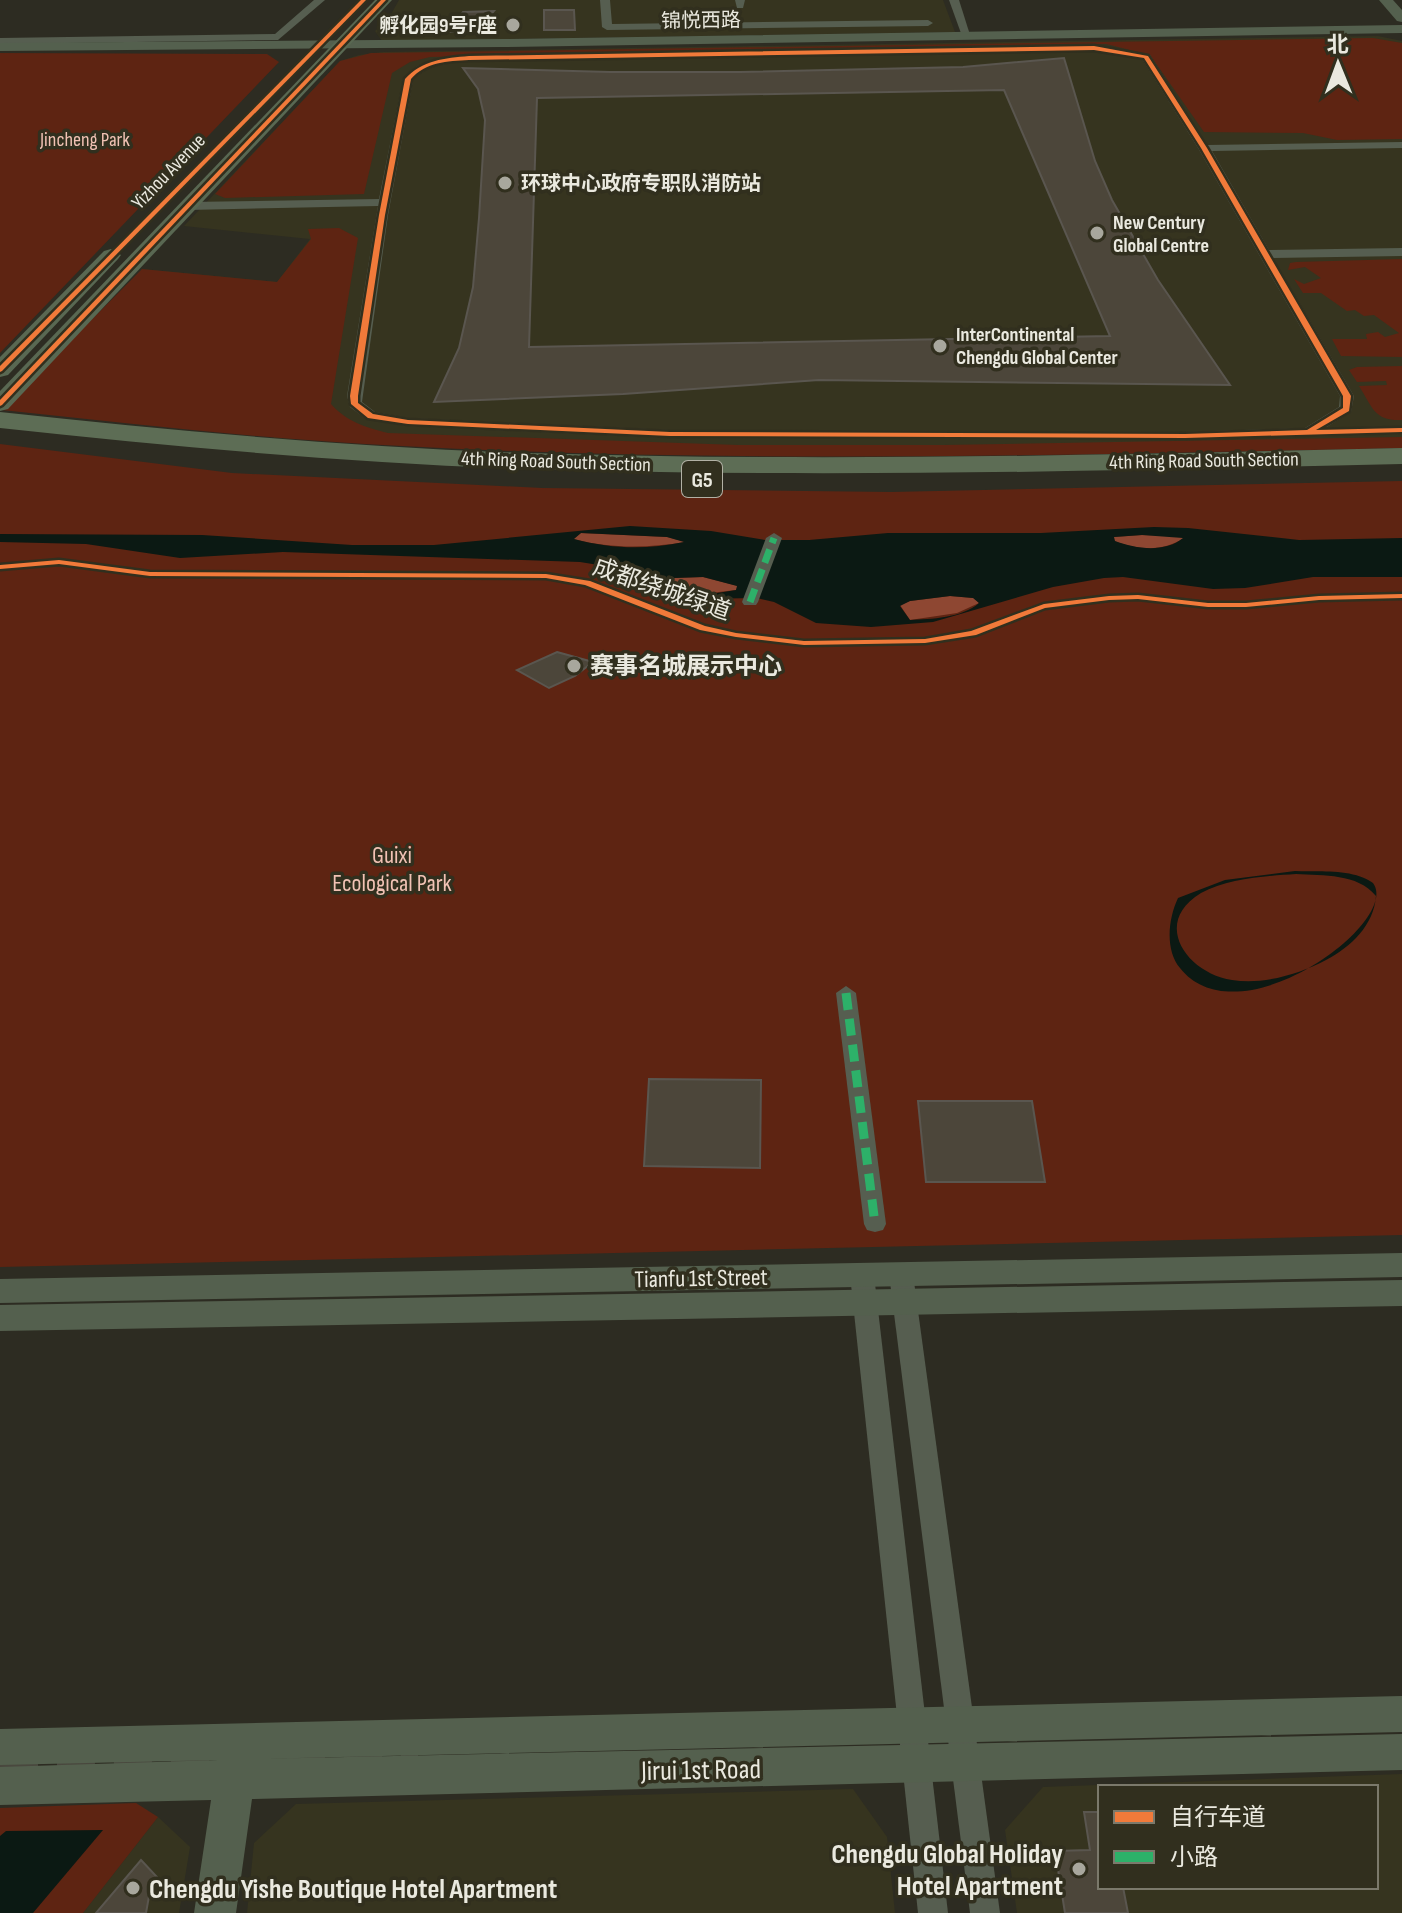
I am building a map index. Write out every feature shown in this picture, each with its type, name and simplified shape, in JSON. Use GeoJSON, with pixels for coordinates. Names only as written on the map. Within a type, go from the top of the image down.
{"type":"FeatureCollection","features":[{"type":"Feature","properties":{"kind":"highway","name":"4th Ring Road South Section"},"geometry":{"type":"LineString","coordinates":[[4,423],[313,449],[688,465],[877,466],[1402,456]]}},
{"type":"Feature","properties":{"kind":"highway","name":"4th Ring Road South Section"},"geometry":{"type":"LineString","coordinates":[[4,423],[235,458],[605,478],[1021,478],[1402,470]]}},
{"type":"Feature","properties":{"kind":"main road","name":"Yizhou Avenue"},"geometry":{"type":"LineString","coordinates":[[0,370],[364,0]]}},
{"type":"Feature","properties":{"kind":"main road","name":"Yizhou Avenue"},"geometry":{"type":"LineString","coordinates":[[4,423],[188,206],[384,0]]}},
{"type":"Feature","properties":{"kind":"main road","name":"锦悦西路"},"geometry":{"type":"LineString","coordinates":[[0,48],[342,47],[1402,31]]}},
{"type":"Feature","properties":{"kind":"main road","name":"锦悦西路"},"geometry":{"type":"LineString","coordinates":[[342,47],[607,34],[967,36],[1402,31]]}},
{"type":"Feature","properties":{"kind":"main road","name":"锦悦西路"},"geometry":{"type":"LineString","coordinates":[[0,48],[102,44],[317,47]]}},
{"type":"Feature","properties":{"kind":"main road","name":"Tianfu 1st Street"},"geometry":{"type":"LineString","coordinates":[[902,1288],[1402,1265]]}},
{"type":"Feature","properties":{"kind":"main road","name":"Tianfu 1st Street"},"geometry":{"type":"LineString","coordinates":[[0,1318],[863,1288]]}},
{"type":"Feature","properties":{"kind":"main road","name":"Tianfu 1st Street"},"geometry":{"type":"LineString","coordinates":[[0,1291],[902,1288],[1402,1293]]}},
{"type":"Feature","properties":{"kind":"main road","name":"Jirui 1st Road"},"geometry":{"type":"LineString","coordinates":[[962,1744],[1402,1714]]}},
{"type":"Feature","properties":{"kind":"main road","name":"Jirui 1st Road"},"geometry":{"type":"LineString","coordinates":[[0,1786],[237,1761],[962,1744],[1402,1752]]}},
{"type":"Feature","properties":{"kind":"main road","name":"Jirui 1st Road"},"geometry":{"type":"LineString","coordinates":[[0,1747],[237,1761]]}},
{"type":"Feature","properties":{"kind":"main road"},"geometry":{"type":"LineString","coordinates":[[215,1913],[237,1761]]}},
{"type":"Feature","properties":{"kind":"street"},"geometry":{"type":"LineString","coordinates":[[0,41],[102,44],[278,37],[320,0]]}},
{"type":"Feature","properties":{"kind":"street"},"geometry":{"type":"LineString","coordinates":[[605,0],[607,34],[928,23]]}},
{"type":"Feature","properties":{"kind":"street"},"geometry":{"type":"LineString","coordinates":[[954,0],[967,36]]}},
{"type":"Feature","properties":{"kind":"street"},"geometry":{"type":"LineString","coordinates":[[1310,431],[1346,409],[1347,396],[1204,148],[1174,106],[1150,61],[1132,53],[1112,49],[469,58],[426,65],[414,71],[408,79],[354,396],[361,412],[408,422],[670,434],[1185,436],[1402,430]]}},
{"type":"Feature","properties":{"kind":"street"},"geometry":{"type":"LineString","coordinates":[[1204,148],[1402,145]]}},
{"type":"Feature","properties":{"kind":"street"},"geometry":{"type":"LineString","coordinates":[[188,206],[235,218],[384,209]]}},
{"type":"Feature","properties":{"kind":"street"},"geometry":{"type":"LineString","coordinates":[[1264,254],[1402,252]]}},
{"type":"Feature","properties":{"kind":"street"},"geometry":{"type":"LineString","coordinates":[[750,602],[774,538]]}},
{"type":"Feature","properties":{"kind":"street"},"geometry":{"type":"LineString","coordinates":[[846,993],[875,1224]]}},
{"type":"Feature","properties":{"kind":"street"},"geometry":{"type":"LineString","coordinates":[[863,1288],[933,1913]]}},
{"type":"Feature","properties":{"kind":"street"},"geometry":{"type":"LineString","coordinates":[[902,1288],[985,1913]]}},
{"type":"Feature","properties":{"kind":"shaded area"},"geometry":{"type":"Polygon","coordinates":[[[399,0],[943,0],[955,32],[382,41],[375,31],[390,16],[399,0]]]}},
{"type":"Feature","properties":{"kind":"shaded area"},"geometry":{"type":"Polygon","coordinates":[[[1378,36],[1402,41],[1402,448],[633,455],[274,438],[142,269],[277,282],[310,239],[184,226],[340,61],[359,55],[383,52],[1378,36]]]}},
{"type":"Feature","properties":{"kind":"shaded area"},"geometry":{"type":"Polygon","coordinates":[[[630,526],[711,531],[765,540],[809,540],[888,533],[1041,533],[1188,528],[1299,540],[1402,538],[1402,577],[1313,577],[1245,588],[1213,589],[1123,577],[1104,578],[1053,587],[933,622],[871,627],[816,623],[774,602],[757,598],[694,599],[611,567],[580,562],[283,552],[180,558],[86,544],[0,542],[0,534],[202,535],[352,545],[434,545],[630,526]],[[581,533],[574,539],[629,547],[684,542],[667,537],[581,533]],[[1142,535],[1114,537],[1115,541],[1141,548],[1168,546],[1183,538],[1142,535]],[[703,577],[674,578],[666,585],[683,593],[709,594],[736,590],[737,586],[703,577]],[[950,596],[910,601],[900,606],[910,620],[955,615],[979,603],[973,598],[950,596]]]}},
{"type":"Feature","properties":{"kind":"shaded area"},"geometry":{"type":"Polygon","coordinates":[[[581,533],[667,537],[686,542],[602,545],[573,539],[581,533]]]}},
{"type":"Feature","properties":{"kind":"shaded area"},"geometry":{"type":"Polygon","coordinates":[[[1114,537],[1184,538],[1167,546],[1150,548],[1114,541],[1114,537]]]}},
{"type":"Feature","properties":{"kind":"shaded area"},"geometry":{"type":"Polygon","coordinates":[[[703,577],[738,586],[736,590],[693,595],[666,585],[674,578],[703,577]]]}},
{"type":"Feature","properties":{"kind":"shaded area"},"geometry":{"type":"Polygon","coordinates":[[[950,596],[974,598],[979,603],[957,613],[910,620],[900,605],[910,601],[950,596]]]}},
{"type":"Feature","properties":{"kind":"shaded area"},"geometry":{"type":"Polygon","coordinates":[[[1295,871],[1335,872],[1365,878],[1373,883],[1375,895],[1350,879],[1296,874],[1235,881],[1201,893],[1186,905],[1178,918],[1177,932],[1189,957],[1201,968],[1232,980],[1256,981],[1310,968],[1274,984],[1239,991],[1206,987],[1180,968],[1170,943],[1170,925],[1178,898],[1225,880],[1295,871]]]}},
{"type":"Feature","properties":{"kind":"shaded area"},"geometry":{"type":"Polygon","coordinates":[[[1402,1774],[1402,1913],[1017,1913],[1005,1830],[1043,1787],[1098,1785],[1098,1889],[1378,1889],[1378,1785],[1098,1785],[1402,1774]]]}},
{"type":"Feature","properties":{"kind":"shaded area"},"geometry":{"type":"Polygon","coordinates":[[[853,1789],[887,1837],[895,1913],[247,1913],[254,1843],[296,1804],[853,1789]]]}},
{"type":"Feature","properties":{"kind":"shaded area"},"geometry":{"type":"Polygon","coordinates":[[[158,1817],[190,1847],[179,1913],[83,1913],[158,1817]]]}},
{"type":"Feature","properties":{"kind":"shaded area"},"geometry":{"type":"Polygon","coordinates":[[[103,1830],[33,1913],[0,1913],[0,1836],[6,1831],[103,1830]]]}},
{"type":"Feature","properties":{"kind":"green space"},"geometry":{"type":"Polygon","coordinates":[[[1373,38],[1402,43],[1402,139],[1337,140],[1303,133],[1204,132],[1150,55],[1106,44],[430,57],[410,62],[392,73],[364,194],[225,198],[215,194],[340,61],[371,53],[1373,38]]]}},
{"type":"Feature","properties":{"kind":"green space","name":"Jincheng Park"},"geometry":{"type":"Polygon","coordinates":[[[0,53],[267,54],[279,62],[0,353],[0,53]]]}},
{"type":"Feature","properties":{"kind":"green space"},"geometry":{"type":"Polygon","coordinates":[[[339,228],[358,238],[331,404],[350,420],[388,433],[738,445],[944,445],[1402,437],[1402,448],[902,456],[527,452],[302,440],[2,410],[142,269],[277,282],[311,239],[308,229],[339,228]]]}},
{"type":"Feature","properties":{"kind":"green space"},"geometry":{"type":"Polygon","coordinates":[[[1402,259],[1402,357],[1341,356],[1332,339],[1367,339],[1366,334],[1378,332],[1385,337],[1399,333],[1374,315],[1364,316],[1355,310],[1347,311],[1321,293],[1303,293],[1294,279],[1304,284],[1321,278],[1305,267],[1288,270],[1290,263],[1402,259]]]}},
{"type":"Feature","properties":{"kind":"green space"},"geometry":{"type":"Polygon","coordinates":[[[1402,366],[1402,420],[1393,420],[1375,412],[1359,386],[1387,385],[1386,381],[1357,382],[1349,370],[1402,366]]]}},
{"type":"Feature","properties":{"kind":"green space","name":"Guixi Ecological Park"},"geometry":{"type":"Polygon","coordinates":[[[0,444],[232,473],[542,488],[891,492],[1402,481],[1402,1235],[0,1267],[0,444]]]}},
{"type":"Feature","properties":{"kind":"green space"},"geometry":{"type":"Polygon","coordinates":[[[136,1803],[158,1817],[83,1913],[0,1913],[0,1808],[136,1803]]]}},
{"type":"Feature","properties":{"kind":"building"},"geometry":{"type":"Polygon","coordinates":[[[544,10],[574,10],[575,30],[544,30],[544,10]]]}},
{"type":"Feature","properties":{"kind":"building"},"geometry":{"type":"Polygon","coordinates":[[[494,11],[478,31],[446,32],[463,12],[494,11]]]}},
{"type":"Feature","properties":{"kind":"building","name":"New Century Global Centre"},"geometry":{"type":"Polygon","coordinates":[[[1064,58],[1095,161],[1112,200],[1158,280],[1230,385],[819,380],[623,394],[434,402],[459,348],[473,287],[479,218],[485,120],[478,89],[463,68],[740,72],[963,67],[1064,58]],[[1004,90],[537,98],[529,347],[1110,336],[1004,90]]]}},
{"type":"Feature","properties":{"kind":"building","name":"赛事名城展示中心"},"geometry":{"type":"Polygon","coordinates":[[[557,652],[593,662],[575,676],[549,688],[517,670],[557,652]]]}},
{"type":"Feature","properties":{"kind":"building"},"geometry":{"type":"Polygon","coordinates":[[[649,1079],[761,1080],[760,1168],[644,1166],[649,1079]]]}},
{"type":"Feature","properties":{"kind":"building"},"geometry":{"type":"Polygon","coordinates":[[[918,1101],[1032,1101],[1045,1182],[926,1182],[918,1101]]]}},
{"type":"Feature","properties":{"kind":"building","name":"Chengdu Global Holiday Hotel Apartment"},"geometry":{"type":"Polygon","coordinates":[[[1084,1812],[1098,1812],[1098,1889],[1123,1889],[1128,1913],[1065,1913],[1055,1851],[1090,1850],[1084,1812]]]}},
{"type":"Feature","properties":{"kind":"building","name":"Chengdu Yishe Boutique Hotel Apartment"},"geometry":{"type":"Polygon","coordinates":[[[141,1860],[157,1877],[151,1885],[146,1913],[96,1913],[141,1860]]]}},
{"type":"Feature","properties":{"kind":"tunnel"},"geometry":{"type":"LineString","coordinates":[[287,1758],[418,1755]]}},
{"type":"Feature","properties":{"kind":"tunnel"},"geometry":{"type":"LineString","coordinates":[[0,1766],[218,1760]]}},
{"type":"Feature","properties":{"kind":"marked path"},"geometry":{"type":"LineString","coordinates":[[750,602],[774,538]]}},
{"type":"Feature","properties":{"kind":"marked path"},"geometry":{"type":"LineString","coordinates":[[846,993],[875,1224]]}},
{"type":"Feature","properties":{"kind":"cycle path"},"geometry":{"type":"LineString","coordinates":[[0,370],[364,0]]}},
{"type":"Feature","properties":{"kind":"cycle path"},"geometry":{"type":"LineString","coordinates":[[0,404],[384,0]]}},
{"type":"Feature","properties":{"kind":"cycle path"},"geometry":{"type":"LineString","coordinates":[[1310,431],[1346,409],[1347,396],[1204,148],[1146,57],[1094,48],[469,58],[428,65],[408,79],[382,215],[354,396],[355,404],[371,416],[408,422],[670,434],[1185,436],[1402,430]]}},
{"type":"Feature","properties":{"kind":"cycle path","name":"成都绕城绿道"},"geometry":{"type":"LineString","coordinates":[[0,567],[59,562],[150,574],[546,576],[587,583],[703,628],[804,643],[925,641],[973,633],[1044,606],[1109,598],[1138,597],[1208,605],[1246,605],[1319,598],[1402,596]]}},
{"type":"Feature","properties":{"kind":"place","name":"孵化园9号F座"},"geometry":{"type":"Point","coordinates":[513,25]}},
{"type":"Feature","properties":{"kind":"place","name":"环球中心政府专职队消防站"},"geometry":{"type":"Point","coordinates":[505,183]}},
{"type":"Feature","properties":{"kind":"place","name":"New Century Global Centre"},"geometry":{"type":"Point","coordinates":[1097,233]}},
{"type":"Feature","properties":{"kind":"place","name":"InterContinental Chengdu Global Center"},"geometry":{"type":"Point","coordinates":[940,346]}},
{"type":"Feature","properties":{"kind":"place","name":"赛事名城展示中心"},"geometry":{"type":"Point","coordinates":[574,666]}},
{"type":"Feature","properties":{"kind":"place","name":"Chengdu Global Holiday Hotel Apartment"},"geometry":{"type":"Point","coordinates":[1079,1869]}},
{"type":"Feature","properties":{"kind":"place","name":"Chengdu Yishe Boutique Hotel Apartment"},"geometry":{"type":"Point","coordinates":[133,1888]}}]}
